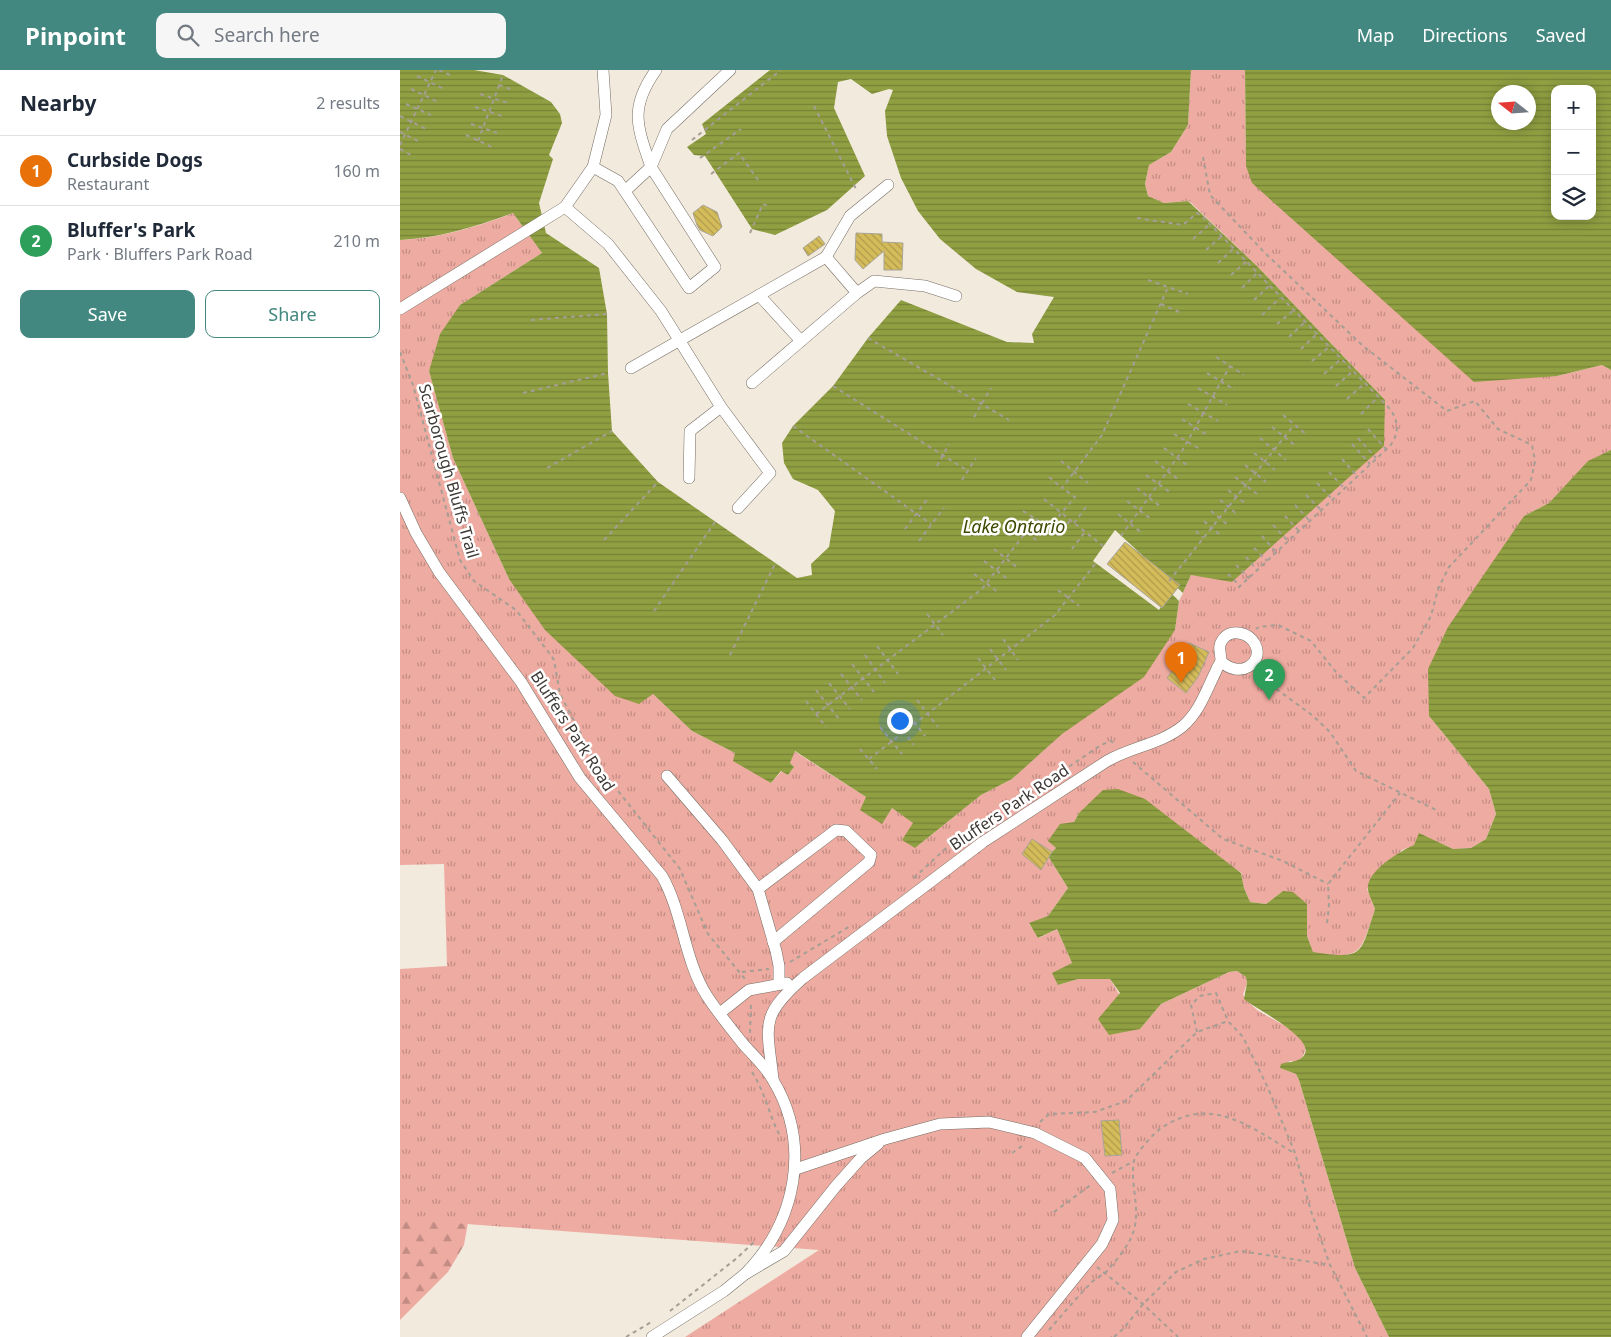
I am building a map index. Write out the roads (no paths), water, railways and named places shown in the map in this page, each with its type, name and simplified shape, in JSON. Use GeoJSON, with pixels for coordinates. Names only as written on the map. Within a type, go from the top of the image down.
{"type":"FeatureCollection","features":[{"type":"Feature","properties":{"kind":"street"},"geometry":{"type":"LineString","coordinates":[[400,309],[565,207],[593,167],[606,115],[603,70]]}},
{"type":"Feature","properties":{"kind":"street"},"geometry":{"type":"LineString","coordinates":[[593,167],[618,181],[689,288],[715,267],[651,167],[637,127],[643,89],[656,70]]}},
{"type":"Feature","properties":{"kind":"street"},"geometry":{"type":"LineString","coordinates":[[625,191],[651,167],[667,129],[730,70]]}},
{"type":"Feature","properties":{"kind":"street"},"geometry":{"type":"LineString","coordinates":[[631,368],[826,258],[850,216],[888,185]]}},
{"type":"Feature","properties":{"kind":"street"},"geometry":{"type":"LineString","coordinates":[[565,207],[608,244],[661,311],[721,408],[770,473],[738,508]]}},
{"type":"Feature","properties":{"kind":"street"},"geometry":{"type":"LineString","coordinates":[[826,258],[857,293]]}},
{"type":"Feature","properties":{"kind":"street"},"geometry":{"type":"LineString","coordinates":[[752,383],[857,293],[874,281],[925,286],[956,296]]}},
{"type":"Feature","properties":{"kind":"street"},"geometry":{"type":"LineString","coordinates":[[760,295],[801,341]]}},
{"type":"Feature","properties":{"kind":"street"},"geometry":{"type":"LineString","coordinates":[[689,478],[690,431],[721,408]]}},
{"type":"Feature","properties":{"kind":"street","name":"Bluffers Park Road"},"geometry":{"type":"LineString","coordinates":[[400,498],[416,533],[439,572],[521,682],[580,778],[662,876],[669,888],[699,980],[707,996],[773,1079],[785,1105],[793,1130],[796,1169],[792,1189],[780,1225],[766,1250],[745,1274]]}},
{"type":"Feature","properties":{"kind":"street","name":"Bluffers Park Road"},"geometry":{"type":"LineString","coordinates":[[773,1079],[768,1032],[769,1018],[777,1003],[803,978],[983,842],[1106,760],[1169,736],[1183,726],[1202,702],[1221,662],[1218,649],[1224,638],[1236,632],[1248,635],[1256,646],[1255,659],[1247,668],[1237,671],[1228,668],[1221,662]]}},
{"type":"Feature","properties":{"kind":"street"},"geometry":{"type":"LineString","coordinates":[[667,776],[722,840],[758,889],[779,966],[779,984]]}},
{"type":"Feature","properties":{"kind":"street"},"geometry":{"type":"LineString","coordinates":[[758,889],[836,830],[846,831],[871,855],[870,861],[773,942]]}},
{"type":"Feature","properties":{"kind":"street","name":"Bluffers Park Road"},"geometry":{"type":"LineString","coordinates":[[720,1013],[743,993],[803,978]]}},
{"type":"Feature","properties":{"kind":"street"},"geometry":{"type":"LineString","coordinates":[[796,1169],[885,1139],[940,1124],[989,1122],[1035,1133],[1085,1158],[1110,1189],[1113,1220],[1102,1244],[1027,1337]]}},
{"type":"Feature","properties":{"kind":"street"},"geometry":{"type":"LineString","coordinates":[[652,1337],[724,1291],[745,1274],[784,1251],[854,1165],[885,1139]]}},
{"type":"Feature","properties":{"kind":"water","name":"Lake Ontario"},"geometry":{"type":"Polygon","coordinates":[[[400,70],[474,70],[503,75],[551,102],[560,114],[562,123],[549,155],[553,159],[539,203],[546,233],[599,268],[607,314],[608,373],[612,431],[658,482],[797,578],[812,575],[811,564],[829,547],[835,511],[818,490],[793,479],[784,463],[782,443],[793,426],[833,386],[868,338],[901,300],[1007,342],[1034,343],[1032,334],[1054,297],[1017,292],[976,269],[940,239],[918,211],[901,178],[887,136],[885,111],[893,90],[889,89],[872,94],[851,79],[838,82],[834,108],[865,176],[827,210],[775,235],[752,229],[705,156],[694,155],[687,147],[706,134],[702,124],[770,70],[1191,70],[1188,125],[1171,152],[1149,165],[1145,184],[1148,196],[1164,203],[1188,201],[1257,266],[1385,400],[1384,446],[1232,582],[1191,575],[1179,601],[1175,630],[1144,677],[1062,734],[1012,779],[981,795],[915,848],[902,840],[913,823],[892,808],[882,824],[860,810],[866,797],[795,751],[790,763],[794,767],[788,775],[781,771],[771,783],[733,761],[735,753],[692,731],[653,694],[639,704],[615,696],[545,630],[509,579],[453,458],[429,371],[440,334],[460,305],[542,253],[513,213],[457,231],[429,237],[400,240],[400,70]]]}},
{"type":"Feature","properties":{"kind":"water"},"geometry":{"type":"Polygon","coordinates":[[[1245,70],[1611,70],[1611,370],[1602,365],[1557,376],[1474,382],[1252,183],[1246,166],[1245,70]]]}},
{"type":"Feature","properties":{"kind":"water"},"geometry":{"type":"Polygon","coordinates":[[[1611,450],[1611,1337],[1389,1337],[1355,1268],[1299,1080],[1296,1074],[1280,1068],[1281,1064],[1300,1059],[1306,1052],[1304,1044],[1286,1027],[1244,999],[1247,983],[1246,977],[1237,971],[1229,972],[1161,1004],[1140,1029],[1109,1035],[1098,1019],[1120,993],[1110,979],[1078,979],[1058,985],[1052,973],[1072,963],[1057,929],[1038,938],[1029,923],[1048,916],[1068,888],[1048,856],[1056,848],[1048,841],[1060,824],[1074,822],[1079,813],[1103,790],[1118,789],[1145,799],[1241,873],[1244,888],[1250,902],[1266,904],[1283,891],[1293,892],[1307,904],[1307,936],[1313,952],[1343,955],[1352,954],[1358,950],[1363,944],[1375,909],[1368,890],[1372,876],[1378,869],[1400,852],[1414,845],[1419,833],[1453,849],[1471,848],[1486,839],[1496,814],[1489,789],[1429,716],[1428,669],[1448,627],[1524,516],[1549,503],[1588,461],[1611,450]]]}},
{"type":"Feature","properties":{"kind":"place","name":"Curbside Dogs"},"geometry":{"type":"Point","coordinates":[1181,683]}},
{"type":"Feature","properties":{"kind":"place","name":"Bluffer's Park"},"geometry":{"type":"Point","coordinates":[1269,700]}}]}
